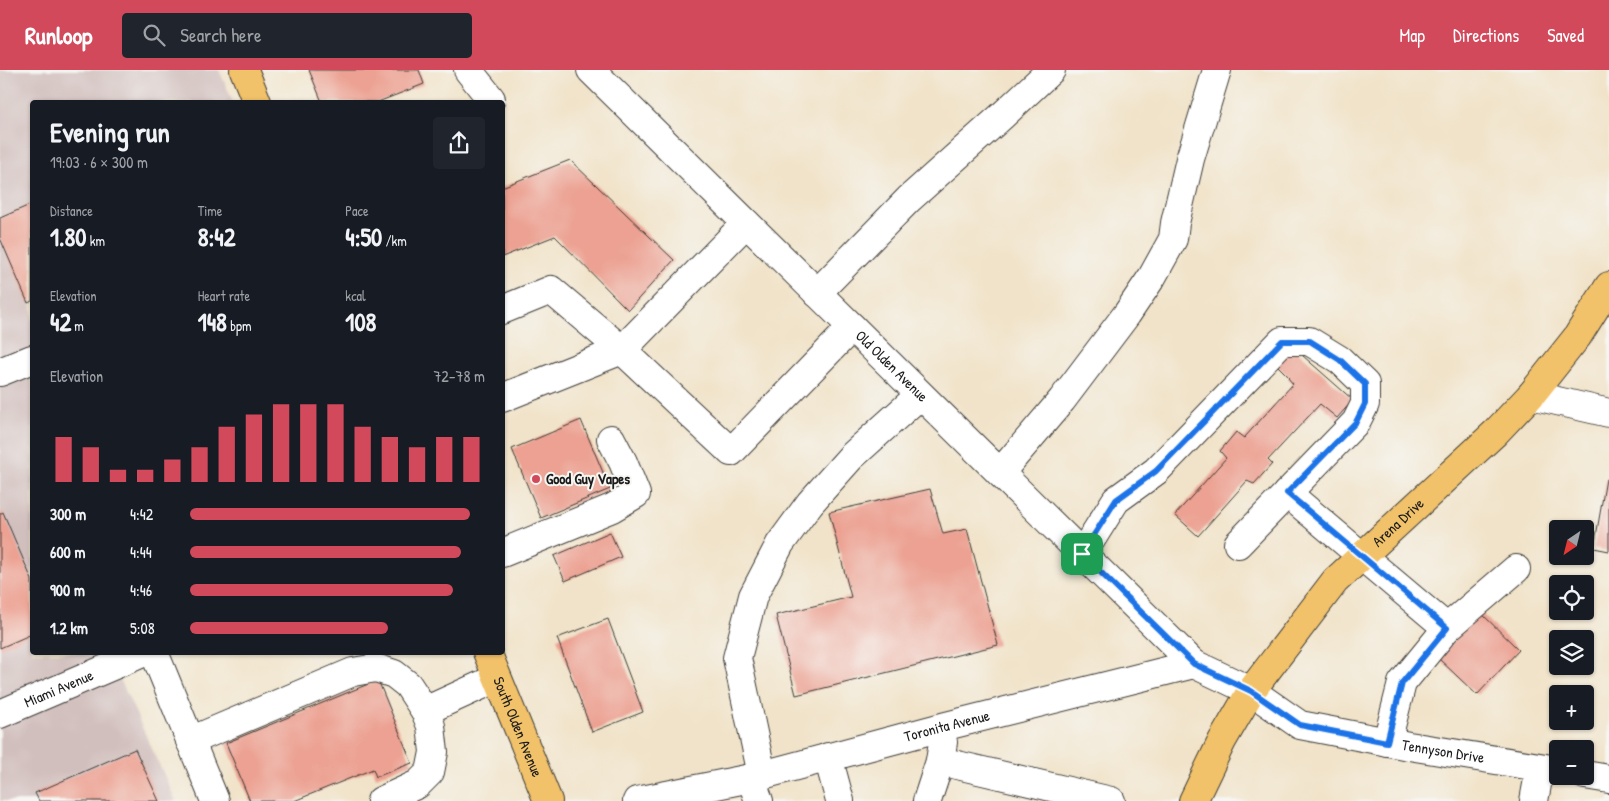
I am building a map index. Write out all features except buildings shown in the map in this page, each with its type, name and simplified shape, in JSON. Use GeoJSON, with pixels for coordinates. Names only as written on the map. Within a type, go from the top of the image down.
{"type":"FeatureCollection","features":[{"type":"Feature","properties":{"kind":"main road"},"geometry":{"type":"LineString","coordinates":[[244,70],[256,100]]}},
{"type":"Feature","properties":{"kind":"main road","name":"Arena Drive"},"geometry":{"type":"LineString","coordinates":[[1193,801],[1222,741],[1251,691],[1335,581],[1495,433],[1532,395],[1578,337],[1609,286]]}},
{"type":"Feature","properties":{"kind":"main road","name":"South Olden Avenue"},"geometry":{"type":"LineString","coordinates":[[488,655],[548,801]]}},
{"type":"Feature","properties":{"kind":"street"},"geometry":{"type":"LineString","coordinates":[[468,70],[490,100]]}},
{"type":"Feature","properties":{"kind":"street","name":"Old Olden Avenue"},"geometry":{"type":"LineString","coordinates":[[591,70],[1194,664]]}},
{"type":"Feature","properties":{"kind":"street"},"geometry":{"type":"LineString","coordinates":[[817,292],[909,199],[1051,70]]}},
{"type":"Feature","properties":{"kind":"street"},"geometry":{"type":"LineString","coordinates":[[1000,472],[1062,400],[1121,322],[1152,276],[1173,239],[1190,159],[1217,70]]}},
{"type":"Feature","properties":{"kind":"street"},"geometry":{"type":"LineString","coordinates":[[505,397],[622,350],[746,223]]}},
{"type":"Feature","properties":{"kind":"street"},"geometry":{"type":"LineString","coordinates":[[505,309],[551,290],[622,350],[731,452],[852,327]]}},
{"type":"Feature","properties":{"kind":"street"},"geometry":{"type":"LineString","coordinates":[[1082,554],[1116,500],[1156,471],[1282,341],[1310,341],[1340,360],[1365,384],[1365,404],[1356,422],[1238,544]]}},
{"type":"Feature","properties":{"kind":"street"},"geometry":{"type":"LineString","coordinates":[[0,372],[30,360]]}},
{"type":"Feature","properties":{"kind":"street"},"geometry":{"type":"LineString","coordinates":[[757,784],[736,658],[753,596],[780,544],[810,503],[851,458],[920,394]]}},
{"type":"Feature","properties":{"kind":"street"},"geometry":{"type":"LineString","coordinates":[[1532,395],[1609,413]]}},
{"type":"Feature","properties":{"kind":"street"},"geometry":{"type":"LineString","coordinates":[[505,546],[612,508],[636,494],[623,462],[610,439]]}},
{"type":"Feature","properties":{"kind":"street"},"geometry":{"type":"LineString","coordinates":[[1287,493],[1447,628]]}},
{"type":"Feature","properties":{"kind":"street"},"geometry":{"type":"LineString","coordinates":[[1387,742],[1402,683],[1447,628],[1516,569]]}},
{"type":"Feature","properties":{"kind":"street","name":"Miami Avenue"},"geometry":{"type":"LineString","coordinates":[[0,714],[138,655]]}},
{"type":"Feature","properties":{"kind":"street"},"geometry":{"type":"LineString","coordinates":[[155,655],[215,801]]}},
{"type":"Feature","properties":{"kind":"street"},"geometry":{"type":"LineString","coordinates":[[1194,664],[1251,691]]}},
{"type":"Feature","properties":{"kind":"street","name":"Toronita Avenue"},"geometry":{"type":"LineString","coordinates":[[637,801],[757,784],[828,756],[1194,664]]}},
{"type":"Feature","properties":{"kind":"street"},"geometry":{"type":"LineString","coordinates":[[190,741],[353,672],[376,668],[394,674],[408,686],[425,711],[431,726],[434,746],[430,772],[418,784],[381,801]]}},
{"type":"Feature","properties":{"kind":"street"},"geometry":{"type":"LineString","coordinates":[[425,711],[497,678]]}},
{"type":"Feature","properties":{"kind":"street","name":"Tennyson Drive"},"geometry":{"type":"LineString","coordinates":[[1251,691],[1300,725],[1387,742],[1549,769]]}},
{"type":"Feature","properties":{"kind":"street"},"geometry":{"type":"LineString","coordinates":[[927,801],[940,761],[946,726]]}},
{"type":"Feature","properties":{"kind":"street"},"geometry":{"type":"LineString","coordinates":[[828,756],[840,801]]}},
{"type":"Feature","properties":{"kind":"street"},"geometry":{"type":"LineString","coordinates":[[940,761],[1111,801]]}},
{"type":"Feature","properties":{"kind":"street"},"geometry":{"type":"LineString","coordinates":[[1534,801],[1549,769]]}},
{"type":"Feature","properties":{"kind":"street"},"geometry":{"type":"LineString","coordinates":[[1594,776],[1609,779]]}},
{"type":"Feature","properties":{"kind":"shaded area"},"geometry":{"type":"Polygon","coordinates":[[[0,70],[219,70],[232,100],[30,100],[30,655],[109,655],[176,801],[0,801],[0,70]]]}},
{"type":"Feature","properties":{"kind":"place","name":"Good Guy Vapes"},"geometry":{"type":"Point","coordinates":[536,479]}},
{"type":"Feature","properties":{"kind":"route"},"geometry":{"type":"LineString","coordinates":[[1282,341],[1310,341],[1340,360],[1365,384],[1365,404],[1356,422],[1287,493],[1447,628],[1402,683],[1387,742],[1300,725],[1251,691],[1194,664],[1082,554],[1116,500],[1156,471],[1282,341]]}}]}
